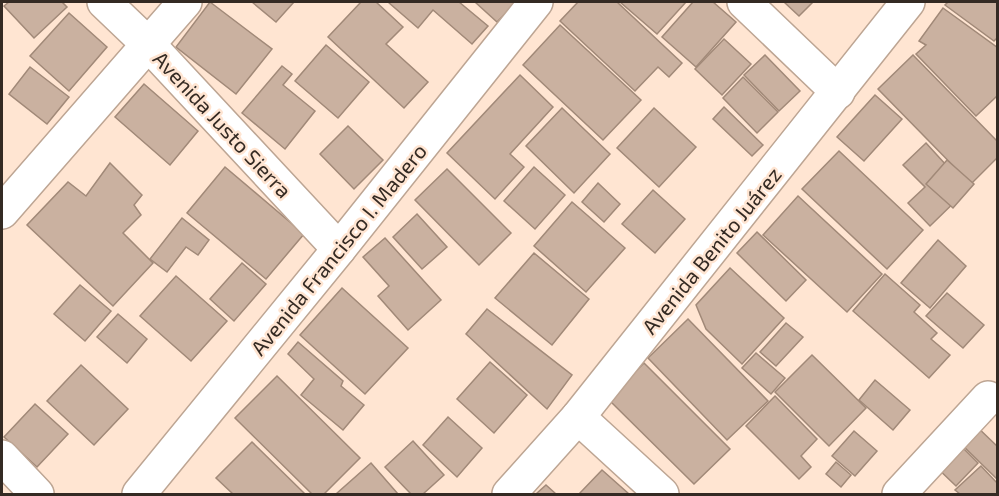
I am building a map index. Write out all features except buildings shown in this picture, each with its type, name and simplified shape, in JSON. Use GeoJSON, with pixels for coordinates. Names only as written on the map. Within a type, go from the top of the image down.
{"type":"FeatureCollection","features":[{"type":"Feature","properties":{"kind":"street","name":"Avenida Justo Sierra"},"geometry":{"type":"LineString","coordinates":[[104,2],[149,45],[339,249]]}},
{"type":"Feature","properties":{"kind":"street"},"geometry":{"type":"LineString","coordinates":[[2,212],[185,2]]}},
{"type":"Feature","properties":{"kind":"street","name":"Avenida Francisco I. Madero"},"geometry":{"type":"LineString","coordinates":[[139,495],[536,2]]}},
{"type":"Feature","properties":{"kind":"street"},"geometry":{"type":"LineString","coordinates":[[744,2],[838,92]]}},
{"type":"Feature","properties":{"kind":"street","name":"Avenida Benito Juárez"},"geometry":{"type":"LineString","coordinates":[[508,495],[578,417],[908,2]]}},
{"type":"Feature","properties":{"kind":"street"},"geometry":{"type":"LineString","coordinates":[[899,495],[988,398]]}},
{"type":"Feature","properties":{"kind":"street"},"geometry":{"type":"LineString","coordinates":[[578,417],[662,495]]}},
{"type":"Feature","properties":{"kind":"street"},"geometry":{"type":"LineString","coordinates":[[2,457],[37,495]]}}]}
